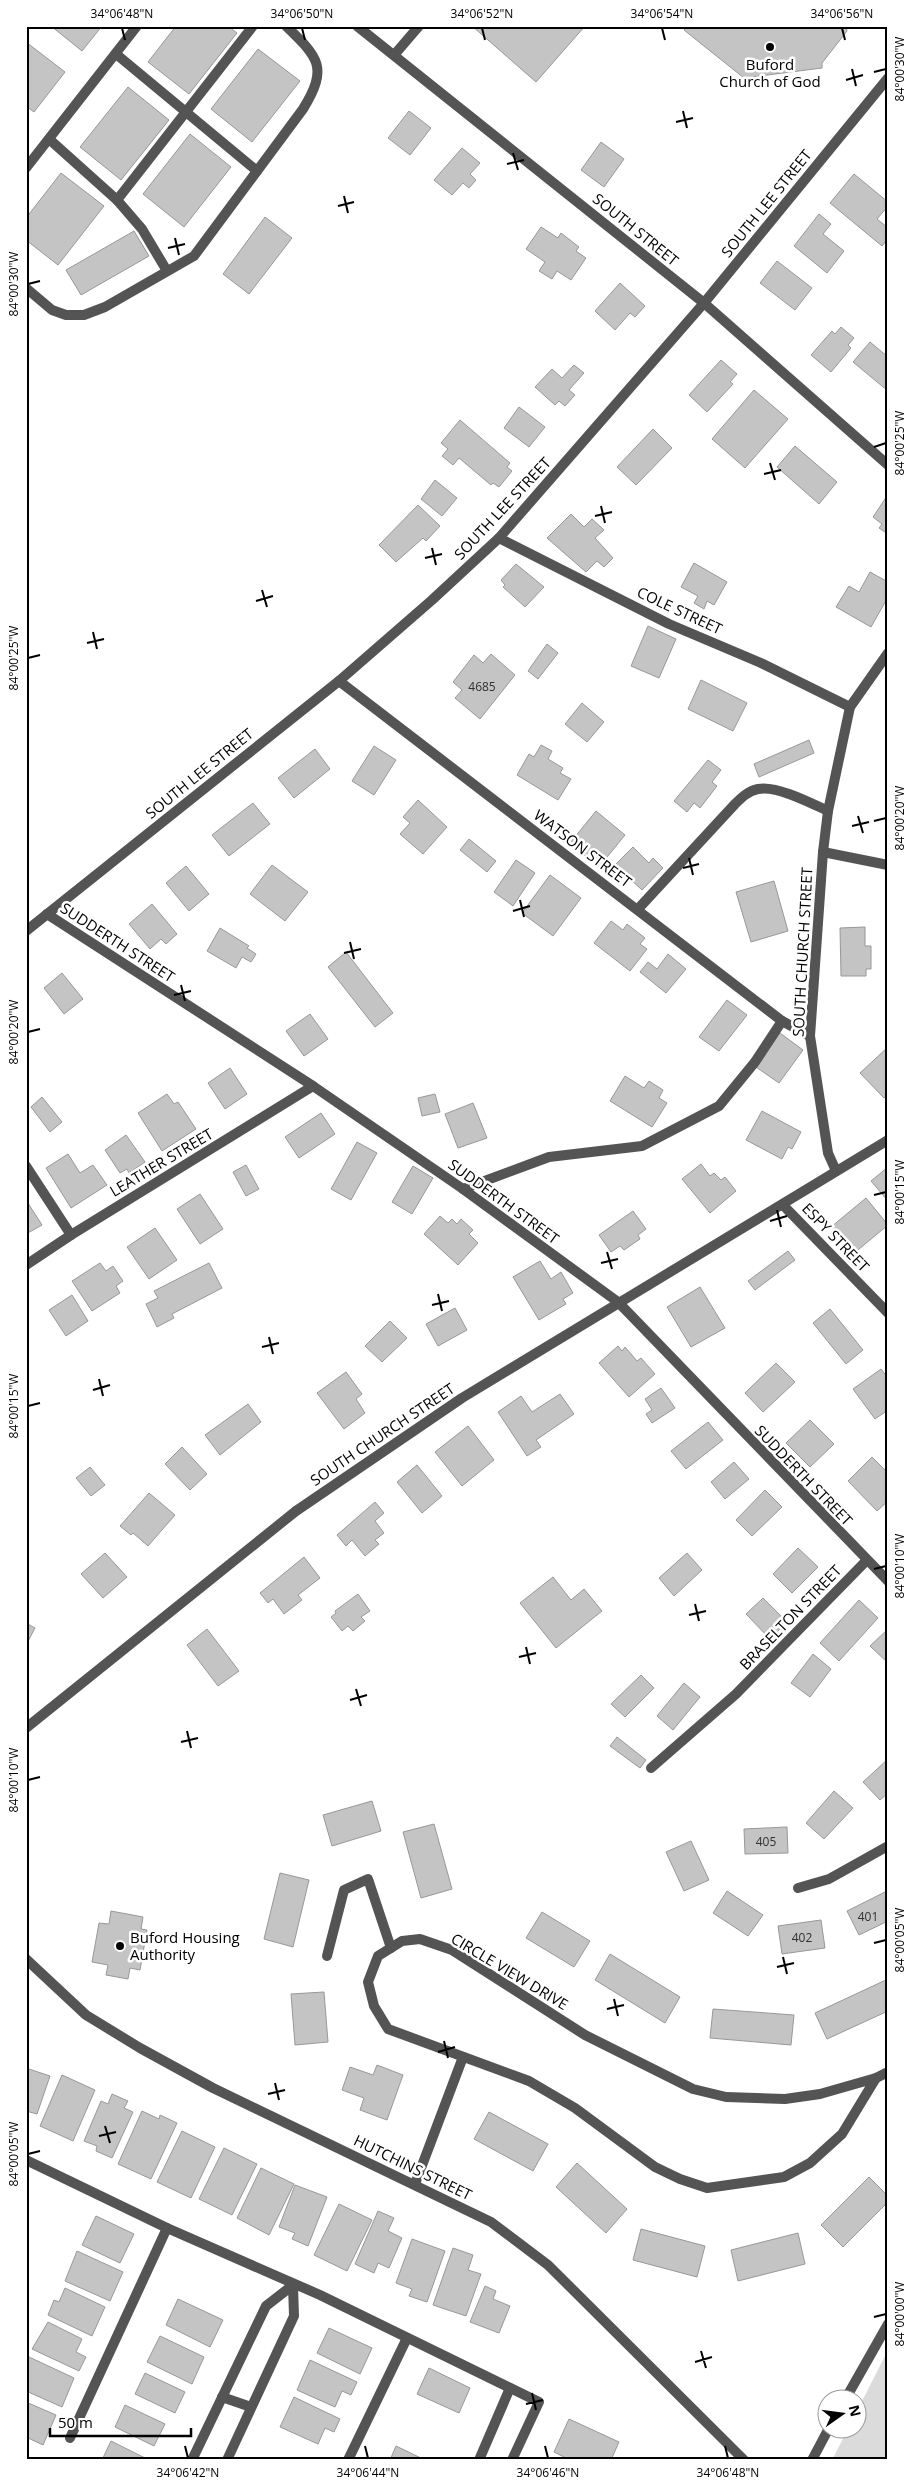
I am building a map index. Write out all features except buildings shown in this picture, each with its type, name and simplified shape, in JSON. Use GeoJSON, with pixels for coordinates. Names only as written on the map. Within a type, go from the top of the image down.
{"type":"FeatureCollection","features":[{"type":"Feature","properties":{"kind":"street"},"geometry":{"type":"LineString","coordinates":[[26,168],[138,26]]}},
{"type":"Feature","properties":{"kind":"street"},"geometry":{"type":"LineString","coordinates":[[117,200],[252,26]]}},
{"type":"Feature","properties":{"kind":"street"},"geometry":{"type":"LineString","coordinates":[[26,288],[52,310],[66,315],[84,315],[105,307],[194,256],[315,90],[318,74],[313,55],[286,26]]}},
{"type":"Feature","properties":{"kind":"street","name":"SOUTH STREET"},"geometry":{"type":"LineString","coordinates":[[357,26],[704,303],[888,465]]}},
{"type":"Feature","properties":{"kind":"street"},"geometry":{"type":"LineString","coordinates":[[394,54],[419,26]]}},
{"type":"Feature","properties":{"kind":"street"},"geometry":{"type":"LineString","coordinates":[[116,54],[257,171]]}},
{"type":"Feature","properties":{"kind":"street","name":"SOUTH LEE STREET"},"geometry":{"type":"LineString","coordinates":[[26,931],[339,681],[432,600],[499,538],[704,303],[888,78]]}},
{"type":"Feature","properties":{"kind":"street"},"geometry":{"type":"LineString","coordinates":[[48,139],[117,200],[142,229],[167,271]]}},
{"type":"Feature","properties":{"kind":"street","name":"COLE STREET"},"geometry":{"type":"LineString","coordinates":[[499,538],[669,624],[761,663],[850,707]]}},
{"type":"Feature","properties":{"kind":"street"},"geometry":{"type":"LineString","coordinates":[[888,653],[850,707],[828,811],[823,852],[888,865]]}},
{"type":"Feature","properties":{"kind":"street","name":"WATSON STREET"},"geometry":{"type":"LineString","coordinates":[[339,681],[782,1021],[810,1036]]}},
{"type":"Feature","properties":{"kind":"street"},"geometry":{"type":"LineString","coordinates":[[638,909],[735,804],[752,791],[763,788],[776,791],[828,811]]}},
{"type":"Feature","properties":{"kind":"street","name":"SOUTH CHURCH STREET"},"geometry":{"type":"LineString","coordinates":[[823,852],[810,1036],[826,1144],[836,1171]]}},
{"type":"Feature","properties":{"kind":"street","name":"SUDDERTH STREET"},"geometry":{"type":"LineString","coordinates":[[47,914],[313,1086],[463,1189],[618,1302],[866,1561],[888,1581]]}},
{"type":"Feature","properties":{"kind":"street"},"geometry":{"type":"LineString","coordinates":[[463,1189],[549,1157],[642,1146],[719,1106],[755,1062],[782,1021]]}},
{"type":"Feature","properties":{"kind":"street","name":"LEATHER STREET"},"geometry":{"type":"LineString","coordinates":[[26,1265],[71,1235],[313,1086]]}},
{"type":"Feature","properties":{"kind":"street","name":"SOUTH CHURCH STREET"},"geometry":{"type":"LineString","coordinates":[[26,1728],[296,1511],[462,1398],[888,1140]]}},
{"type":"Feature","properties":{"kind":"street"},"geometry":{"type":"LineString","coordinates":[[26,1166],[71,1235]]}},
{"type":"Feature","properties":{"kind":"street","name":"ESPY STREET"},"geometry":{"type":"LineString","coordinates":[[783,1205],[888,1312]]}},
{"type":"Feature","properties":{"kind":"street","name":"BRASELTON STREET"},"geometry":{"type":"LineString","coordinates":[[651,1768],[736,1694],[866,1561]]}},
{"type":"Feature","properties":{"kind":"street"},"geometry":{"type":"LineString","coordinates":[[798,1888],[829,1879],[888,1846]]}},
{"type":"Feature","properties":{"kind":"street"},"geometry":{"type":"LineString","coordinates":[[327,1956],[344,1890],[368,1879],[391,1948]]}},
{"type":"Feature","properties":{"kind":"street","name":"CIRCLE VIEW DRIVE"},"geometry":{"type":"LineString","coordinates":[[876,2078],[842,2134],[810,2163],[784,2176],[707,2188],[680,2179],[655,2166],[575,2108],[530,2081],[388,2029],[374,2006],[368,1982],[378,1956],[402,1941],[420,1939],[452,1950],[585,2035],[693,2089],[726,2097],[785,2099],[820,2094],[876,2078],[888,2072]]}},
{"type":"Feature","properties":{"kind":"street","name":"HUTCHINS STREET"},"geometry":{"type":"LineString","coordinates":[[26,1959],[86,2015],[140,2048],[212,2088],[491,2222],[548,2265],[744,2460]]}},
{"type":"Feature","properties":{"kind":"street"},"geometry":{"type":"LineString","coordinates":[[415,2184],[463,2057]]}},
{"type":"Feature","properties":{"kind":"street"},"geometry":{"type":"LineString","coordinates":[[26,2160],[167,2228],[407,2338],[539,2402],[512,2460]]}},
{"type":"Feature","properties":{"kind":"street"},"geometry":{"type":"LineString","coordinates":[[70,2438],[167,2228]]}},
{"type":"Feature","properties":{"kind":"street"},"geometry":{"type":"LineString","coordinates":[[192,2460],[266,2306],[293,2285]]}},
{"type":"Feature","properties":{"kind":"street"},"geometry":{"type":"LineString","coordinates":[[227,2460],[294,2316],[293,2285]]}},
{"type":"Feature","properties":{"kind":"street"},"geometry":{"type":"LineString","coordinates":[[852,2388],[888,2324]]}},
{"type":"Feature","properties":{"kind":"street"},"geometry":{"type":"LineString","coordinates":[[348,2460],[407,2338]]}},
{"type":"Feature","properties":{"kind":"street"},"geometry":{"type":"LineString","coordinates":[[479,2460],[510,2388]]}},
{"type":"Feature","properties":{"kind":"street"},"geometry":{"type":"LineString","coordinates":[[222,2397],[251,2407]]}},
{"type":"Feature","properties":{"kind":"street"},"geometry":{"type":"LineString","coordinates":[[812,2460],[824,2438]]}},
{"type":"Feature","properties":{"kind":"shaded area"},"geometry":{"type":"Polygon","coordinates":[[[888,2350],[888,2460],[832,2460],[843,2438],[866,2438],[866,2393],[888,2350]]]}},
{"type":"Feature","properties":{"kind":"place","name":"Buford Church of God"},"geometry":{"type":"Point","coordinates":[770,47]}},
{"type":"Feature","properties":{"kind":"place","name":"Buford Housing Authority"},"geometry":{"type":"Point","coordinates":[120,1946]}}]}
